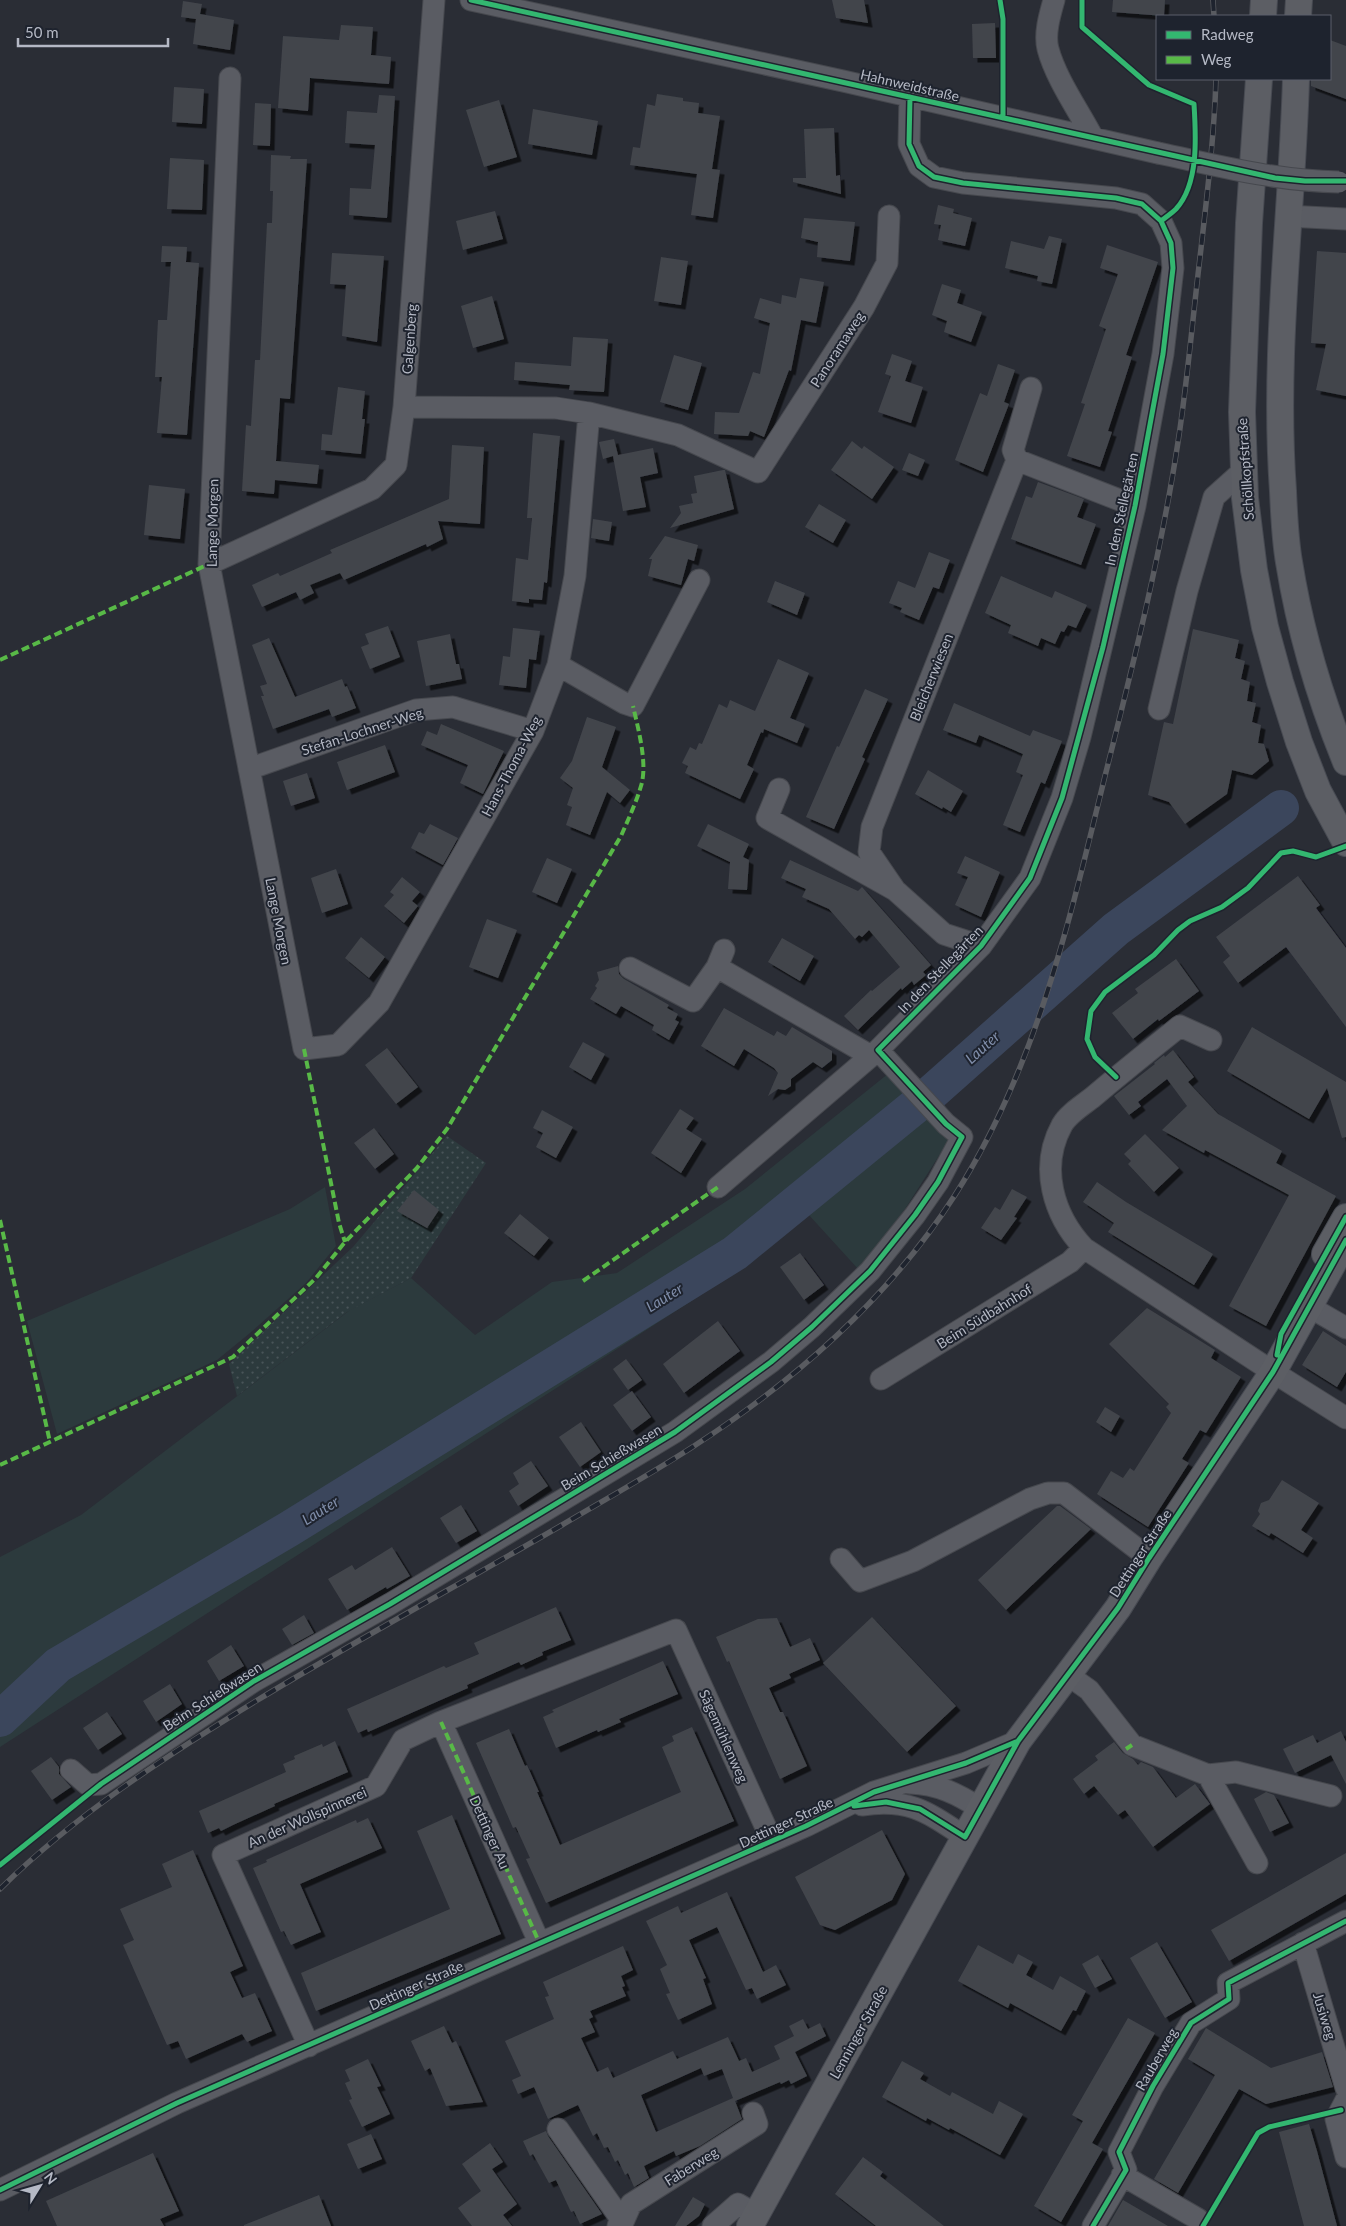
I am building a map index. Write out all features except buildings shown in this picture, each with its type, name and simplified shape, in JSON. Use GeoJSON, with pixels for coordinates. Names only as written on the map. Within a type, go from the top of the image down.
{"type":"FeatureCollection","features":[{"type":"Feature","properties":{"kind":"main road"},"geometry":{"type":"LineString","coordinates":[[1263,15],[1264,0]]}},
{"type":"Feature","properties":{"kind":"main road"},"geometry":{"type":"LineString","coordinates":[[1298,15],[1299,0]]}},
{"type":"Feature","properties":{"kind":"main road","name":"Schöllkopfstraße"},"geometry":{"type":"LineString","coordinates":[[1259,80],[1250,223],[1242,412],[1243,471],[1254,570],[1265,627],[1298,742],[1318,791],[1346,843]]}},
{"type":"Feature","properties":{"kind":"main road"},"geometry":{"type":"LineString","coordinates":[[1296,80],[1280,337],[1280,431],[1286,540],[1295,595],[1312,666],[1330,722],[1346,762]]}},
{"type":"Feature","properties":{"kind":"main road","name":"Dettinger Straße"},"geometry":{"type":"LineString","coordinates":[[1273,1372],[1281,1334],[1346,1217]]}},
{"type":"Feature","properties":{"kind":"main road","name":"Dettinger Straße"},"geometry":{"type":"LineString","coordinates":[[965,1837],[1018,1741],[1118,1608],[1149,1558],[1273,1372],[1346,1240]]}},
{"type":"Feature","properties":{"kind":"main road","name":"Lenninger Straße"},"geometry":{"type":"LineString","coordinates":[[759,2222],[965,1837]]}},
{"type":"Feature","properties":{"kind":"street","name":"Galgenberg"},"geometry":{"type":"LineString","coordinates":[[209,564],[372,490],[396,465],[404,406],[434,0]]}},
{"type":"Feature","properties":{"kind":"street","name":"Hahnweidstraße"},"geometry":{"type":"LineString","coordinates":[[471,0],[493,2],[1275,178],[1306,182],[1343,181]]}},
{"type":"Feature","properties":{"kind":"street"},"geometry":{"type":"LineString","coordinates":[[1054,0],[1049,19],[1047,48],[1057,71],[1093,138]]}},
{"type":"Feature","properties":{"kind":"street","name":"Lange Morgen"},"geometry":{"type":"LineString","coordinates":[[230,78],[209,564],[304,1049]]}},
{"type":"Feature","properties":{"kind":"street","name":"In den Stellegärten"},"geometry":{"type":"LineString","coordinates":[[718,1187],[874,1053],[981,946],[1030,878],[1062,798],[1098,665],[1135,506],[1162,354],[1173,268],[1170,243],[1161,221],[1142,204],[1116,198],[963,183],[934,177],[919,166],[909,144],[910,97]]}},
{"type":"Feature","properties":{"kind":"street","name":"Panoramaweg"},"geometry":{"type":"LineString","coordinates":[[588,413],[678,435],[758,472],[864,307],[887,262],[889,216]]}},
{"type":"Feature","properties":{"kind":"street"},"geometry":{"type":"LineString","coordinates":[[1287,216],[1346,219]]}},
{"type":"Feature","properties":{"kind":"street","name":"Bleicherwiesen"},"geometry":{"type":"LineString","coordinates":[[895,890],[869,852],[872,827],[1016,460],[1013,450],[1031,388]]}},
{"type":"Feature","properties":{"kind":"street"},"geometry":{"type":"LineString","coordinates":[[404,406],[556,408],[588,413]]}},
{"type":"Feature","properties":{"kind":"street","name":"Hans-Thoma-Weg"},"geometry":{"type":"LineString","coordinates":[[304,1049],[338,1045],[379,1003],[533,731],[558,665],[575,576],[588,413]]}},
{"type":"Feature","properties":{"kind":"street"},"geometry":{"type":"LineString","coordinates":[[1016,460],[1135,506]]}},
{"type":"Feature","properties":{"kind":"street"},"geometry":{"type":"LineString","coordinates":[[1159,709],[1187,591],[1214,497],[1243,471]]}},
{"type":"Feature","properties":{"kind":"street"},"geometry":{"type":"LineString","coordinates":[[558,665],[624,703],[633,706],[699,580]]}},
{"type":"Feature","properties":{"kind":"street","name":"Stefan-Lochner-Weg"},"geometry":{"type":"LineString","coordinates":[[249,768],[416,710],[452,707],[533,731]]}},
{"type":"Feature","properties":{"kind":"street","name":"Bleicherwiesen"},"geometry":{"type":"LineString","coordinates":[[779,789],[767,818],[895,890],[944,934],[981,946]]}},
{"type":"Feature","properties":{"kind":"street"},"geometry":{"type":"LineString","coordinates":[[630,968],[693,1001],[720,958],[874,1053]]}},
{"type":"Feature","properties":{"kind":"street"},"geometry":{"type":"LineString","coordinates":[[1211,1040],[1180,1026],[1116,1077],[1063,1124],[1053,1147],[1049,1170],[1058,1211],[1071,1234],[1084,1248],[1346,1418]]}},
{"type":"Feature","properties":{"kind":"street","name":"Beim Schießwasen"},"geometry":{"type":"LineString","coordinates":[[71,1770],[88,1786],[101,1784],[254,1681],[390,1604],[675,1432],[763,1368],[843,1298],[870,1271],[915,1215],[938,1182],[962,1137],[946,1124],[900,1073],[874,1053]]}},
{"type":"Feature","properties":{"kind":"street","name":"Beim Südbahnhof"},"geometry":{"type":"LineString","coordinates":[[881,1379],[1070,1262],[1084,1248]]}},
{"type":"Feature","properties":{"kind":"street"},"geometry":{"type":"LineString","coordinates":[[1308,1306],[1343,1320]]}},
{"type":"Feature","properties":{"kind":"street","name":"Dettinger Straße"},"geometry":{"type":"LineString","coordinates":[[841,1559],[860,1580],[913,1561],[1030,1499],[1048,1493],[1064,1493],[1149,1558]]}},
{"type":"Feature","properties":{"kind":"street","name":"An der Wollspinnerei"},"geometry":{"type":"LineString","coordinates":[[309,2046],[223,1855],[376,1786],[403,1740],[441,1722],[676,1630]]}},
{"type":"Feature","properties":{"kind":"street","name":"Sägemühlenweg"},"geometry":{"type":"LineString","coordinates":[[676,1630],[772,1841]]}},
{"type":"Feature","properties":{"kind":"street"},"geometry":{"type":"LineString","coordinates":[[1068,1675],[1089,1690],[1132,1745],[1208,1775],[1236,1772],[1331,1796]]}},
{"type":"Feature","properties":{"kind":"street","name":"Dettinger Au"},"geometry":{"type":"LineString","coordinates":[[441,1722],[539,1942]]}},
{"type":"Feature","properties":{"kind":"street","name":"Dettinger Straße"},"geometry":{"type":"LineString","coordinates":[[0,2190],[177,2103],[772,1841],[874,1792],[966,1763],[1018,1741]]}},
{"type":"Feature","properties":{"kind":"street"},"geometry":{"type":"LineString","coordinates":[[1208,1775],[1257,1863]]}},
{"type":"Feature","properties":{"kind":"street","name":"Dettinger Straße"},"geometry":{"type":"LineString","coordinates":[[905,1783],[928,1784],[955,1793],[981,1809]]}},
{"type":"Feature","properties":{"kind":"street","name":"Dettinger Straße"},"geometry":{"type":"LineString","coordinates":[[844,1807],[886,1802],[920,1809],[965,1837]]}},
{"type":"Feature","properties":{"kind":"street","name":"Rauberweg"},"geometry":{"type":"LineString","coordinates":[[1122,2175],[1126,2170],[1119,2152],[1152,2086],[1191,2023],[1229,1999],[1228,1983],[1346,1921]]}},
{"type":"Feature","properties":{"kind":"street","name":"Jusiweg"},"geometry":{"type":"LineString","coordinates":[[1303,1943],[1346,2088]]}},
{"type":"Feature","properties":{"kind":"street"},"geometry":{"type":"LineString","coordinates":[[1346,2100],[1336,2119],[1346,2157]]}},
{"type":"Feature","properties":{"kind":"street","name":"Faberweg"},"geometry":{"type":"LineString","coordinates":[[558,2129],[621,2224],[631,2204],[758,2124],[753,2113]]}},
{"type":"Feature","properties":{"kind":"street"},"geometry":{"type":"LineString","coordinates":[[1093,2226],[1122,2175],[1198,2219]]}},
{"type":"Feature","properties":{"kind":"street"},"geometry":{"type":"LineString","coordinates":[[713,2226],[738,2204],[759,2222]]}},
{"type":"Feature","properties":{"kind":"shaded area"},"geometry":{"type":"Polygon","coordinates":[[[889,1073],[949,1140],[905,1209],[859,1270],[808,1214],[744,1267],[0,1747],[0,1557],[81,1515],[350,1310],[411,1278],[475,1335],[552,1282],[617,1273],[745,1189],[889,1073]]]}},
{"type":"Feature","properties":{"kind":"shaded area"},"geometry":{"type":"Polygon","coordinates":[[[447,1136],[486,1163],[411,1278],[347,1312],[237,1396],[229,1364],[353,1247],[447,1136]]]}},
{"type":"Feature","properties":{"kind":"shaded area"},"geometry":{"type":"Polygon","coordinates":[[[325,1187],[336,1246],[306,1283],[217,1360],[57,1434],[27,1321],[290,1209],[325,1187]]]}},
{"type":"Feature","properties":{"kind":"waterway","name":"Lauter"},"geometry":{"type":"LineString","coordinates":[[0,1719],[58,1665],[289,1529],[735,1253],[930,1094],[1116,929],[1281,808]]}},
{"type":"Feature","properties":{"kind":"railway"},"geometry":{"type":"LineString","coordinates":[[1213,0],[1214,15]]}},
{"type":"Feature","properties":{"kind":"railway"},"geometry":{"type":"LineString","coordinates":[[0,1889],[90,1811],[189,1743],[332,1656],[645,1476],[732,1420],[804,1365],[870,1302],[929,1233],[955,1195],[983,1147],[1008,1096],[1029,1045],[1047,992],[1064,938],[1136,651],[1155,568],[1181,420],[1209,172],[1216,80]]}},
{"type":"Feature","properties":{"kind":"marked path"},"geometry":{"type":"LineString","coordinates":[[0,660],[209,564]]}},
{"type":"Feature","properties":{"kind":"marked path"},"geometry":{"type":"LineString","coordinates":[[0,1465],[233,1357],[316,1278],[345,1242],[417,1168],[447,1129],[621,836],[637,799],[643,777],[643,757],[633,706]]}},
{"type":"Feature","properties":{"kind":"marked path"},"geometry":{"type":"LineString","coordinates":[[304,1049],[339,1223],[345,1242]]}},
{"type":"Feature","properties":{"kind":"marked path"},"geometry":{"type":"LineString","coordinates":[[583,1281],[718,1187]]}},
{"type":"Feature","properties":{"kind":"marked path"},"geometry":{"type":"LineString","coordinates":[[0,1220],[50,1442]]}},
{"type":"Feature","properties":{"kind":"marked path"},"geometry":{"type":"LineString","coordinates":[[441,1722],[539,1942]]}},
{"type":"Feature","properties":{"kind":"marked path"},"geometry":{"type":"LineString","coordinates":[[1126,1749],[1132,1745]]}},
{"type":"Feature","properties":{"kind":"cycle path"},"geometry":{"type":"LineString","coordinates":[[471,0],[1275,178],[1305,181],[1346,181]]}},
{"type":"Feature","properties":{"kind":"cycle path"},"geometry":{"type":"LineString","coordinates":[[1000,0],[1003,19],[1003,118]]}},
{"type":"Feature","properties":{"kind":"cycle path"},"geometry":{"type":"LineString","coordinates":[[1082,0],[1082,27],[1149,85],[1194,104],[1195,145],[1189,187],[1176,209],[1161,221]]}},
{"type":"Feature","properties":{"kind":"cycle path"},"geometry":{"type":"LineString","coordinates":[[0,1865],[101,1784],[254,1681],[390,1604],[675,1432],[771,1362],[812,1327],[870,1271],[915,1215],[938,1182],[962,1137],[946,1124],[878,1050],[981,946],[1030,878],[1062,798],[1103,647],[1135,506],[1163,354],[1173,268],[1171,243],[1161,221],[1142,204],[1116,198],[963,183],[934,177],[919,166],[909,144],[910,97]]}},
{"type":"Feature","properties":{"kind":"cycle path"},"geometry":{"type":"LineString","coordinates":[[1116,1077],[1095,1057],[1087,1039],[1091,1011],[1105,992],[1154,955],[1178,930],[1190,921],[1222,907],[1248,888],[1281,853],[1293,851],[1316,857],[1346,846]]}},
{"type":"Feature","properties":{"kind":"cycle path"},"geometry":{"type":"LineString","coordinates":[[1277,1355],[1281,1334],[1346,1217]]}},
{"type":"Feature","properties":{"kind":"cycle path"},"geometry":{"type":"LineString","coordinates":[[854,1806],[886,1802],[920,1809],[965,1837],[1018,1741],[1118,1608],[1149,1558],[1273,1372],[1346,1240]]}},
{"type":"Feature","properties":{"kind":"cycle path"},"geometry":{"type":"LineString","coordinates":[[0,2190],[177,2103],[806,1826],[874,1792],[966,1763],[1018,1741]]}},
{"type":"Feature","properties":{"kind":"cycle path"},"geometry":{"type":"LineString","coordinates":[[1093,2226],[1126,2170],[1119,2152],[1153,2086],[1191,2023],[1229,1999],[1228,1983],[1346,1921]]}},
{"type":"Feature","properties":{"kind":"cycle path"},"geometry":{"type":"LineString","coordinates":[[1203,2226],[1258,2133],[1269,2127],[1341,2110]]}}]}
